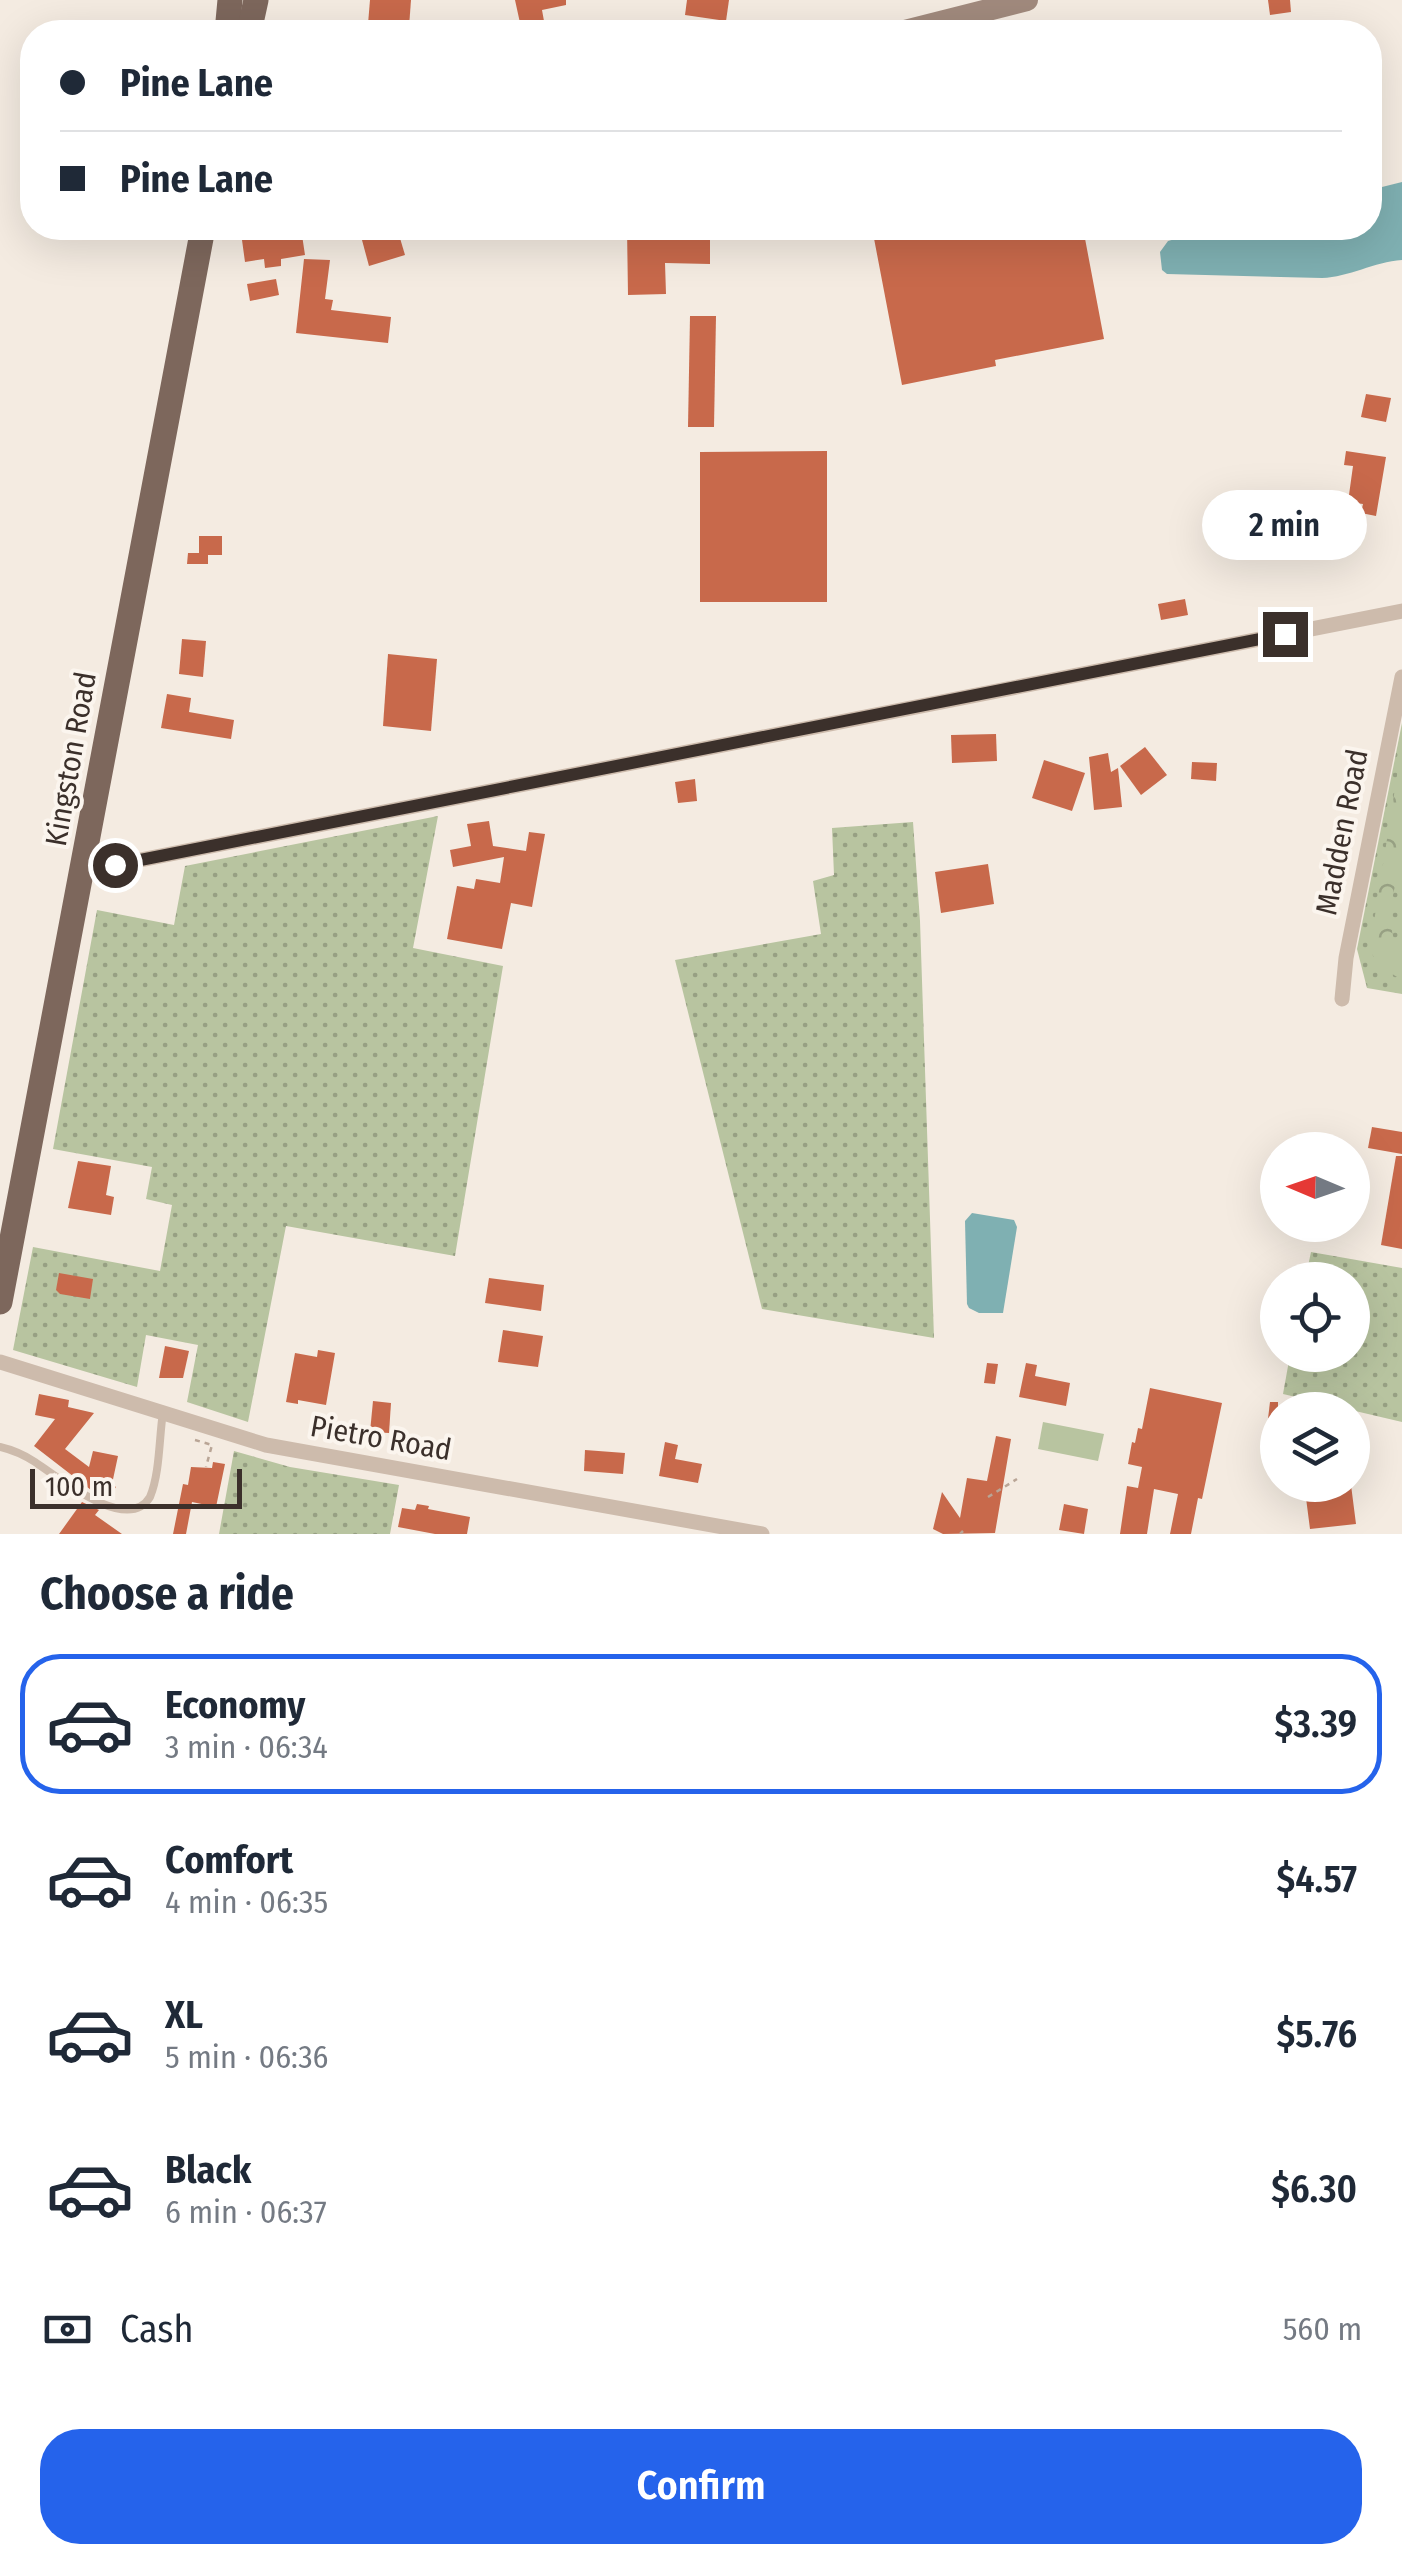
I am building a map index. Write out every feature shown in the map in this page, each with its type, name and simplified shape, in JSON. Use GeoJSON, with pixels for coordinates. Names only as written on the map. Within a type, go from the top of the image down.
{"type":"FeatureCollection","features":[{"type":"Feature","properties":{"kind":"main road"},"geometry":{"type":"LineString","coordinates":[[949,20],[1028,0]]}},
{"type":"Feature","properties":{"kind":"main road","name":"Kingston Road"},"geometry":{"type":"LineString","coordinates":[[0,1302],[201,240]]}},
{"type":"Feature","properties":{"kind":"street"},"geometry":{"type":"LineString","coordinates":[[85,864],[115,865],[1402,611]]}},
{"type":"Feature","properties":{"kind":"street","name":"Madden Road"},"geometry":{"type":"LineString","coordinates":[[1342,998],[1346,958],[1402,677]]}},
{"type":"Feature","properties":{"kind":"street","name":"Pietro Road"},"geometry":{"type":"LineString","coordinates":[[0,1362],[287,1449],[762,1534]]}},
{"type":"Feature","properties":{"kind":"lane"},"geometry":{"type":"LineString","coordinates":[[0,1447],[34,1461],[106,1512],[131,1515],[146,1505],[153,1488],[162,1412]]}},
{"type":"Feature","properties":{"kind":"path"},"geometry":{"type":"LineString","coordinates":[[195,1440],[212,1445],[206,1467]]}},
{"type":"Feature","properties":{"kind":"path"},"geometry":{"type":"LineString","coordinates":[[988,1497],[1016,1479]]}},
{"type":"Feature","properties":{"kind":"green space"},"geometry":{"type":"Polygon","coordinates":[[[1402,723],[1402,994],[1367,988],[1357,949],[1402,723]]]}},
{"type":"Feature","properties":{"kind":"green space"},"geometry":{"type":"Polygon","coordinates":[[[1402,744],[1402,866],[1391,924],[1402,955],[1402,980],[1376,964],[1370,947],[1402,744]]]}},
{"type":"Feature","properties":{"kind":"green space"},"geometry":{"type":"Polygon","coordinates":[[[438,816],[413,948],[503,966],[455,1256],[286,1226],[248,1422],[187,1402],[198,1345],[146,1335],[137,1387],[13,1350],[33,1247],[160,1271],[172,1205],[146,1199],[152,1167],[53,1149],[97,910],[174,925],[185,866],[438,816]]]}},
{"type":"Feature","properties":{"kind":"green space"},"geometry":{"type":"Polygon","coordinates":[[[913,822],[934,1338],[762,1309],[675,960],[821,934],[813,881],[834,875],[832,828],[913,822]]]}},
{"type":"Feature","properties":{"kind":"green space"},"geometry":{"type":"Polygon","coordinates":[[[1311,1252],[1368,1262],[1309,1262],[1311,1252]]]}},
{"type":"Feature","properties":{"kind":"green space"},"geometry":{"type":"Polygon","coordinates":[[[1370,1262],[1402,1268],[1402,1422],[1370,1414],[1370,1392],[1283,1392],[1287,1372],[1370,1372],[1370,1262]]]}},
{"type":"Feature","properties":{"kind":"green space"},"geometry":{"type":"Polygon","coordinates":[[[1043,1422],[1104,1434],[1098,1461],[1038,1449],[1043,1422]]]}},
{"type":"Feature","properties":{"kind":"green space"},"geometry":{"type":"Polygon","coordinates":[[[234,1451],[290,1467],[399,1485],[390,1534],[219,1534],[234,1451]]]}},
{"type":"Feature","properties":{"kind":"water"},"geometry":{"type":"Polygon","coordinates":[[[1402,182],[1402,260],[1322,278],[1167,274],[1162,270],[1160,252],[1172,240],[1382,240],[1382,187],[1402,182]]]}},
{"type":"Feature","properties":{"kind":"water"},"geometry":{"type":"Polygon","coordinates":[[[972,1213],[1014,1220],[1017,1227],[1003,1313],[979,1313],[967,1304],[965,1221],[972,1213]]]}},
{"type":"Feature","properties":{"kind":"building"},"geometry":{"type":"Polygon","coordinates":[[[370,0],[411,0],[410,20],[368,20],[370,0]]]}},
{"type":"Feature","properties":{"kind":"building"},"geometry":{"type":"Polygon","coordinates":[[[515,0],[566,0],[566,5],[542,10],[544,20],[519,20],[515,0]]]}},
{"type":"Feature","properties":{"kind":"building"},"geometry":{"type":"Polygon","coordinates":[[[687,0],[729,0],[726,20],[685,15],[687,0]]]}},
{"type":"Feature","properties":{"kind":"building"},"geometry":{"type":"Polygon","coordinates":[[[1268,0],[1290,0],[1291,12],[1270,15],[1268,0]]]}},
{"type":"Feature","properties":{"kind":"building"},"geometry":{"type":"Polygon","coordinates":[[[242,240],[303,240],[305,255],[281,259],[281,266],[265,268],[264,259],[245,262],[242,240]]]}},
{"type":"Feature","properties":{"kind":"building"},"geometry":{"type":"Polygon","coordinates":[[[362,240],[401,240],[405,255],[369,266],[362,240]]]}},
{"type":"Feature","properties":{"kind":"building"},"geometry":{"type":"Polygon","coordinates":[[[627,240],[710,240],[710,264],[665,263],[666,294],[628,295],[627,240]]]}},
{"type":"Feature","properties":{"kind":"building"},"geometry":{"type":"Polygon","coordinates":[[[874,240],[1085,240],[1104,339],[995,360],[996,366],[902,385],[874,240]]]}},
{"type":"Feature","properties":{"kind":"building"},"geometry":{"type":"Polygon","coordinates":[[[304,259],[330,260],[325,299],[333,300],[331,310],[391,317],[388,343],[296,333],[304,259]]]}},
{"type":"Feature","properties":{"kind":"building"},"geometry":{"type":"Polygon","coordinates":[[[276,279],[279,295],[250,301],[247,284],[276,279]]]}},
{"type":"Feature","properties":{"kind":"building"},"geometry":{"type":"Polygon","coordinates":[[[690,316],[716,316],[714,427],[688,427],[690,316]]]}},
{"type":"Feature","properties":{"kind":"building"},"geometry":{"type":"Polygon","coordinates":[[[1366,394],[1391,398],[1386,422],[1361,417],[1366,394]]]}},
{"type":"Feature","properties":{"kind":"building"},"geometry":{"type":"Polygon","coordinates":[[[827,451],[827,602],[700,602],[700,452],[827,451]]]}},
{"type":"Feature","properties":{"kind":"building"},"geometry":{"type":"Polygon","coordinates":[[[1346,451],[1386,457],[1376,516],[1361,513],[1363,504],[1348,502],[1353,466],[1344,465],[1346,451]]]}},
{"type":"Feature","properties":{"kind":"building"},"geometry":{"type":"Polygon","coordinates":[[[199,536],[222,536],[222,555],[208,555],[208,564],[187,564],[188,553],[199,553],[199,536]]]}},
{"type":"Feature","properties":{"kind":"building"},"geometry":{"type":"Polygon","coordinates":[[[1185,599],[1188,615],[1161,620],[1158,604],[1185,599]]]}},
{"type":"Feature","properties":{"kind":"building"},"geometry":{"type":"Polygon","coordinates":[[[182,639],[206,641],[203,677],[179,674],[182,639]]]}},
{"type":"Feature","properties":{"kind":"building"},"geometry":{"type":"Polygon","coordinates":[[[388,654],[437,659],[431,731],[383,726],[388,654]]]}},
{"type":"Feature","properties":{"kind":"building"},"geometry":{"type":"Polygon","coordinates":[[[167,694],[191,698],[189,712],[234,720],[231,739],[161,728],[167,694]]]}},
{"type":"Feature","properties":{"kind":"building"},"geometry":{"type":"Polygon","coordinates":[[[996,734],[997,761],[952,763],[951,735],[996,734]]]}},
{"type":"Feature","properties":{"kind":"building"},"geometry":{"type":"Polygon","coordinates":[[[1145,747],[1167,775],[1141,795],[1120,766],[1145,747]]]}},
{"type":"Feature","properties":{"kind":"building"},"geometry":{"type":"Polygon","coordinates":[[[1108,753],[1111,772],[1118,768],[1122,807],[1094,810],[1089,757],[1108,753]]]}},
{"type":"Feature","properties":{"kind":"building"},"geometry":{"type":"Polygon","coordinates":[[[1044,760],[1085,773],[1072,811],[1032,798],[1044,760]]]}},
{"type":"Feature","properties":{"kind":"building"},"geometry":{"type":"Polygon","coordinates":[[[1192,762],[1217,763],[1216,781],[1191,779],[1192,762]]]}},
{"type":"Feature","properties":{"kind":"building"},"geometry":{"type":"Polygon","coordinates":[[[695,779],[697,801],[678,803],[675,782],[695,779]]]}},
{"type":"Feature","properties":{"kind":"building"},"geometry":{"type":"Polygon","coordinates":[[[489,821],[493,846],[526,851],[529,832],[545,834],[532,907],[511,903],[502,949],[447,939],[457,886],[474,889],[476,879],[500,883],[504,857],[453,867],[450,850],[471,846],[467,824],[489,821]]]}},
{"type":"Feature","properties":{"kind":"building"},"geometry":{"type":"Polygon","coordinates":[[[988,864],[994,904],[941,913],[935,872],[988,864]]]}},
{"type":"Feature","properties":{"kind":"building"},"geometry":{"type":"Polygon","coordinates":[[[1372,1127],[1402,1132],[1402,1154],[1370,1148],[1372,1127]]]}},
{"type":"Feature","properties":{"kind":"building"},"geometry":{"type":"Polygon","coordinates":[[[1396,1156],[1402,1156],[1402,1249],[1381,1245],[1396,1156]]]}},
{"type":"Feature","properties":{"kind":"building"},"geometry":{"type":"Polygon","coordinates":[[[78,1161],[111,1166],[106,1195],[114,1197],[111,1215],[68,1208],[78,1161]]]}},
{"type":"Feature","properties":{"kind":"building"},"geometry":{"type":"Polygon","coordinates":[[[59,1273],[93,1279],[90,1299],[60,1294],[56,1290],[59,1273]]]}},
{"type":"Feature","properties":{"kind":"building"},"geometry":{"type":"Polygon","coordinates":[[[489,1278],[544,1285],[541,1311],[485,1303],[489,1278]]]}},
{"type":"Feature","properties":{"kind":"building"},"geometry":{"type":"Polygon","coordinates":[[[503,1330],[543,1336],[538,1367],[498,1362],[503,1330]]]}},
{"type":"Feature","properties":{"kind":"building"},"geometry":{"type":"Polygon","coordinates":[[[165,1346],[189,1351],[183,1378],[159,1378],[165,1346]]]}},
{"type":"Feature","properties":{"kind":"building"},"geometry":{"type":"Polygon","coordinates":[[[318,1350],[335,1353],[326,1405],[286,1402],[295,1353],[317,1357],[318,1350]]]}},
{"type":"Feature","properties":{"kind":"building"},"geometry":{"type":"Polygon","coordinates":[[[987,1363],[998,1364],[995,1384],[984,1383],[987,1363]]]}},
{"type":"Feature","properties":{"kind":"building"},"geometry":{"type":"Polygon","coordinates":[[[1026,1363],[1037,1365],[1035,1376],[1070,1383],[1066,1406],[1019,1397],[1026,1363]]]}},
{"type":"Feature","properties":{"kind":"building"},"geometry":{"type":"Polygon","coordinates":[[[1150,1388],[1222,1403],[1191,1534],[1170,1534],[1178,1494],[1154,1489],[1147,1534],[1120,1534],[1127,1486],[1138,1488],[1142,1467],[1128,1464],[1132,1442],[1135,1443],[1138,1428],[1142,1429],[1150,1388]]]}},
{"type":"Feature","properties":{"kind":"building"},"geometry":{"type":"Polygon","coordinates":[[[39,1394],[69,1400],[68,1407],[94,1413],[65,1449],[89,1467],[93,1451],[118,1456],[112,1484],[116,1487],[108,1498],[91,1490],[34,1446],[55,1419],[35,1415],[39,1394]]]}},
{"type":"Feature","properties":{"kind":"building"},"geometry":{"type":"Polygon","coordinates":[[[373,1401],[391,1403],[389,1433],[370,1432],[373,1401]]]}},
{"type":"Feature","properties":{"kind":"building"},"geometry":{"type":"Polygon","coordinates":[[[996,1436],[1011,1439],[995,1533],[943,1534],[933,1529],[942,1492],[960,1518],[967,1478],[987,1481],[996,1436]]]}},
{"type":"Feature","properties":{"kind":"building"},"geometry":{"type":"Polygon","coordinates":[[[665,1442],[678,1445],[675,1459],[702,1464],[698,1483],[659,1476],[665,1442]]]}},
{"type":"Feature","properties":{"kind":"building"},"geometry":{"type":"Polygon","coordinates":[[[585,1450],[625,1453],[623,1474],[584,1471],[585,1450]]]}},
{"type":"Feature","properties":{"kind":"building"},"geometry":{"type":"Polygon","coordinates":[[[213,1462],[225,1464],[216,1507],[192,1502],[186,1534],[173,1534],[183,1484],[188,1485],[191,1467],[212,1468],[213,1462]]]}},
{"type":"Feature","properties":{"kind":"building"},"geometry":{"type":"Polygon","coordinates":[[[82,1502],[99,1510],[95,1515],[122,1534],[59,1534],[82,1502]]]}},
{"type":"Feature","properties":{"kind":"building"},"geometry":{"type":"Polygon","coordinates":[[[1307,1502],[1353,1502],[1356,1524],[1310,1529],[1307,1502]]]}},
{"type":"Feature","properties":{"kind":"building"},"geometry":{"type":"Polygon","coordinates":[[[417,1504],[470,1517],[467,1534],[435,1534],[398,1527],[402,1508],[415,1510],[417,1504]]]}},
{"type":"Feature","properties":{"kind":"building"},"geometry":{"type":"Polygon","coordinates":[[[1064,1504],[1088,1509],[1084,1534],[1059,1530],[1064,1504]]]}},
{"type":"Feature","properties":{"kind":"route"},"geometry":{"type":"LineString","coordinates":[[115,865],[1285,634]]}}]}
